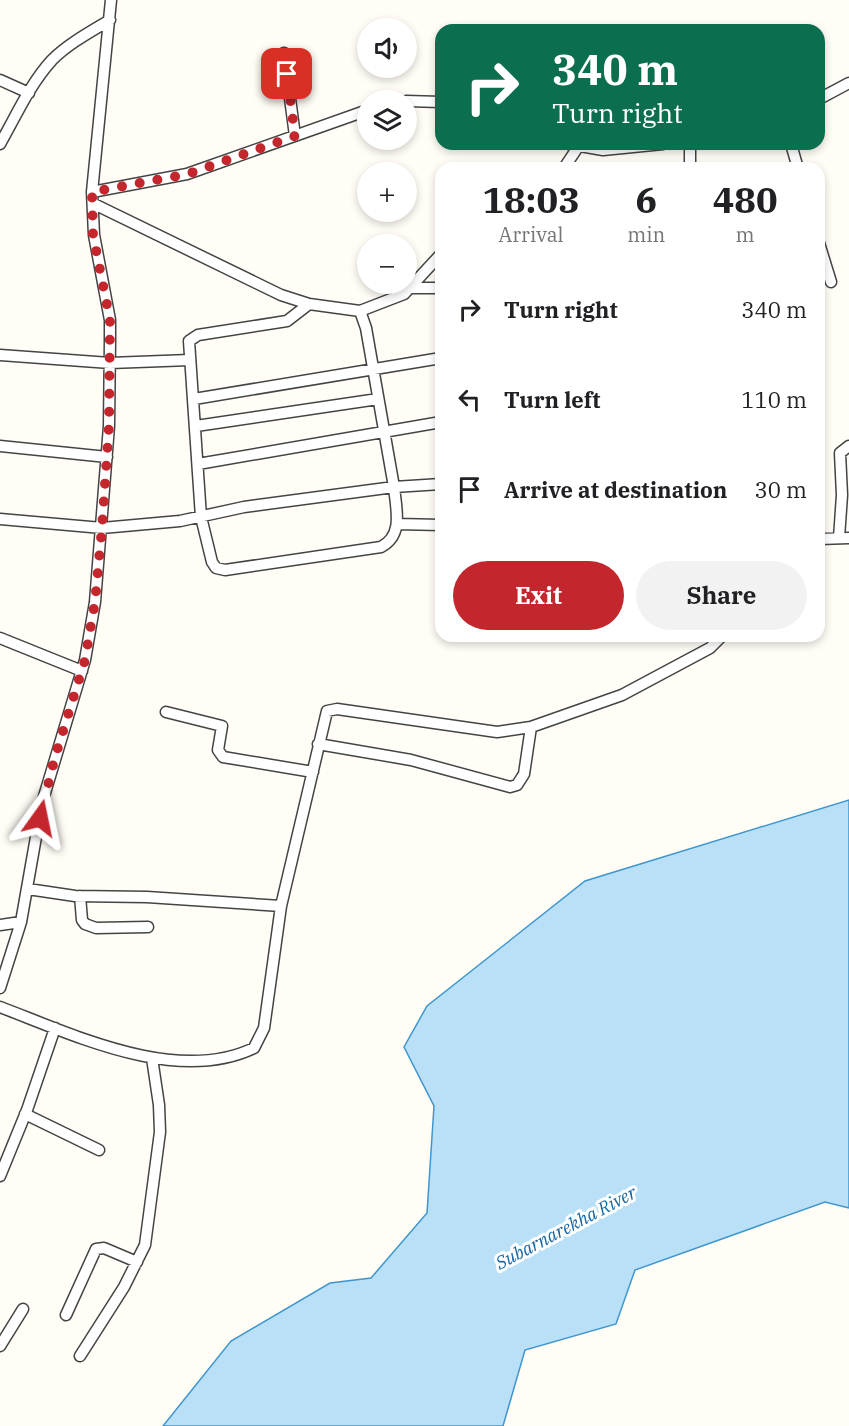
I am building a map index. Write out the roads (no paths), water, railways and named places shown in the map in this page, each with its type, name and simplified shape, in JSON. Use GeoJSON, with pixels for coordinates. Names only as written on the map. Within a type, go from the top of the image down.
{"type":"FeatureCollection","features":[{"type":"Feature","properties":{"kind":"street"},"geometry":{"type":"LineString","coordinates":[[0,988],[21,922],[42,803],[82,671],[95,602],[107,457],[110,320],[93,235],[92,192],[111,0]]}},
{"type":"Feature","properties":{"kind":"street"},"geometry":{"type":"LineString","coordinates":[[0,144],[29,93],[52,60],[72,44],[110,20]]}},
{"type":"Feature","properties":{"kind":"street"},"geometry":{"type":"LineString","coordinates":[[284,53],[295,136]]}},
{"type":"Feature","properties":{"kind":"street"},"geometry":{"type":"LineString","coordinates":[[0,80],[29,93]]}},
{"type":"Feature","properties":{"kind":"street"},"geometry":{"type":"LineString","coordinates":[[825,96],[849,83]]}},
{"type":"Feature","properties":{"kind":"street"},"geometry":{"type":"LineString","coordinates":[[417,101],[435,102]]}},
{"type":"Feature","properties":{"kind":"street"},"geometry":{"type":"LineString","coordinates":[[92,192],[188,174],[357,114]]}},
{"type":"Feature","properties":{"kind":"street"},"geometry":{"type":"LineString","coordinates":[[94,204],[271,290],[309,304],[360,311],[404,294]]}},
{"type":"Feature","properties":{"kind":"street"},"geometry":{"type":"LineString","coordinates":[[417,282],[435,261]]}},
{"type":"Feature","properties":{"kind":"street"},"geometry":{"type":"LineString","coordinates":[[825,262],[831,282]]}},
{"type":"Feature","properties":{"kind":"street"},"geometry":{"type":"LineString","coordinates":[[417,288],[435,288]]}},
{"type":"Feature","properties":{"kind":"street"},"geometry":{"type":"LineString","coordinates":[[309,304],[287,321],[194,336],[188,346],[194,399],[201,517],[212,562],[216,568],[225,570],[381,547],[394,537],[397,524],[394,487],[366,328],[360,311]]}},
{"type":"Feature","properties":{"kind":"street"},"geometry":{"type":"LineString","coordinates":[[0,355],[110,363],[190,360]]}},
{"type":"Feature","properties":{"kind":"street"},"geometry":{"type":"LineString","coordinates":[[194,399],[435,359]]}},
{"type":"Feature","properties":{"kind":"street"},"geometry":{"type":"LineString","coordinates":[[196,426],[378,399]]}},
{"type":"Feature","properties":{"kind":"street"},"geometry":{"type":"LineString","coordinates":[[198,464],[435,423]]}},
{"type":"Feature","properties":{"kind":"street"},"geometry":{"type":"LineString","coordinates":[[0,446],[107,457]]}},
{"type":"Feature","properties":{"kind":"street"},"geometry":{"type":"LineString","coordinates":[[825,540],[844,538],[840,453],[849,446]]}},
{"type":"Feature","properties":{"kind":"street"},"geometry":{"type":"LineString","coordinates":[[0,519],[102,528],[180,521],[244,507],[394,487],[435,484]]}},
{"type":"Feature","properties":{"kind":"street"},"geometry":{"type":"LineString","coordinates":[[397,524],[435,525]]}},
{"type":"Feature","properties":{"kind":"street"},"geometry":{"type":"LineString","coordinates":[[0,638],[82,671]]}},
{"type":"Feature","properties":{"kind":"street"},"geometry":{"type":"LineString","coordinates":[[0,1007],[55,1028],[170,1062],[225,1059],[254,1048],[264,1028],[281,906],[325,714],[331,709],[497,732],[531,727],[642,686],[710,648],[716,642]]}},
{"type":"Feature","properties":{"kind":"street"},"geometry":{"type":"LineString","coordinates":[[166,712],[222,726],[219,750],[223,757],[313,772]]}},
{"type":"Feature","properties":{"kind":"street"},"geometry":{"type":"LineString","coordinates":[[318,744],[411,760],[510,787],[517,785],[524,774],[531,727]]}},
{"type":"Feature","properties":{"kind":"street"},"geometry":{"type":"LineString","coordinates":[[28,889],[80,896],[147,897],[281,906]]}},
{"type":"Feature","properties":{"kind":"street"},"geometry":{"type":"LineString","coordinates":[[80,896],[82,920],[90,927],[148,927]]}},
{"type":"Feature","properties":{"kind":"street"},"geometry":{"type":"LineString","coordinates":[[0,925],[21,922]]}},
{"type":"Feature","properties":{"kind":"street"},"geometry":{"type":"LineString","coordinates":[[0,1176],[25,1114],[55,1028]]}},
{"type":"Feature","properties":{"kind":"street"},"geometry":{"type":"LineString","coordinates":[[80,1356],[145,1245],[160,1132],[159,1105],[152,1058]]}},
{"type":"Feature","properties":{"kind":"street"},"geometry":{"type":"LineString","coordinates":[[25,1114],[99,1150]]}},
{"type":"Feature","properties":{"kind":"street"},"geometry":{"type":"LineString","coordinates":[[66,1315],[96,1249],[104,1248],[137,1262]]}},
{"type":"Feature","properties":{"kind":"street"},"geometry":{"type":"LineString","coordinates":[[0,1346],[23,1309]]}},
{"type":"Feature","properties":{"kind":"water","name":"Subarnarekha River"},"geometry":{"type":"Polygon","coordinates":[[[849,800],[849,1208],[825,1202],[635,1270],[616,1324],[525,1350],[503,1426],[163,1426],[231,1341],[330,1283],[371,1278],[427,1213],[434,1106],[404,1047],[427,1006],[585,881],[849,800]]]}}]}
